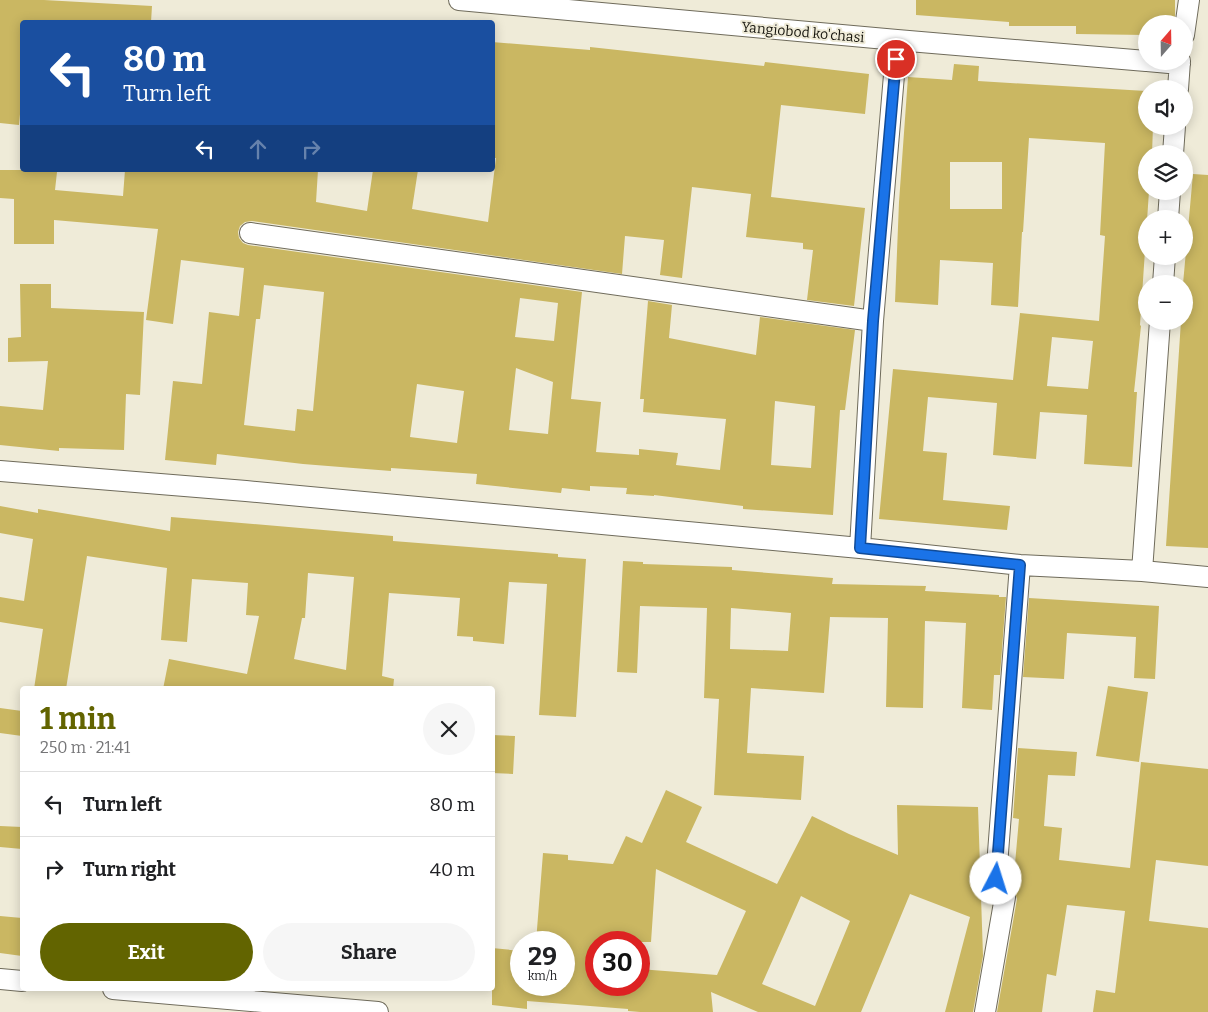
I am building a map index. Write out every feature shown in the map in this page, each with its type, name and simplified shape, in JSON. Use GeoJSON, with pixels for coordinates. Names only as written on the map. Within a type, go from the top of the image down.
{"type":"FeatureCollection","features":[{"type":"Feature","properties":{"kind":"street","name":"Yangiobod ko'chasi"},"geometry":{"type":"LineString","coordinates":[[459,0],[1138,60]]}},
{"type":"Feature","properties":{"kind":"street"},"geometry":{"type":"LineString","coordinates":[[1187,15],[1189,0]]}},
{"type":"Feature","properties":{"kind":"street"},"geometry":{"type":"LineString","coordinates":[[860,548],[873,321],[897,40]]}},
{"type":"Feature","properties":{"kind":"street"},"geometry":{"type":"LineString","coordinates":[[250,233],[873,321]]}},
{"type":"Feature","properties":{"kind":"street"},"geometry":{"type":"LineString","coordinates":[[1142,571],[1159,330]]}},
{"type":"Feature","properties":{"kind":"street"},"geometry":{"type":"LineString","coordinates":[[0,471],[246,490],[1020,565],[1142,571],[1208,577]]}},
{"type":"Feature","properties":{"kind":"street"},"geometry":{"type":"LineString","coordinates":[[985,1012],[1005,897],[996,879],[1020,565]]}},
{"type":"Feature","properties":{"kind":"street"},"geometry":{"type":"LineString","coordinates":[[0,979],[20,981]]}},
{"type":"Feature","properties":{"kind":"street"},"geometry":{"type":"LineString","coordinates":[[135,991],[378,1012]]}},
{"type":"Feature","properties":{"kind":"building"},"geometry":{"type":"Polygon","coordinates":[[[0,0],[44,0],[152,6],[151,20],[20,20],[19,125],[0,123],[0,0]]]}},
{"type":"Feature","properties":{"kind":"building"},"geometry":{"type":"Polygon","coordinates":[[[916,0],[1175,0],[1175,15],[1138,15],[1138,35],[1076,34],[1076,26],[1009,26],[1009,22],[916,15],[916,0]]]}},
{"type":"Feature","properties":{"kind":"building"},"geometry":{"type":"Polygon","coordinates":[[[495,42],[590,50],[590,47],[764,66],[765,62],[869,74],[865,114],[781,105],[771,197],[865,208],[854,306],[807,300],[813,250],[803,249],[803,243],[746,237],[751,194],[692,187],[682,278],[660,275],[664,240],[625,236],[622,274],[252,221],[245,222],[240,226],[238,232],[239,238],[248,245],[582,292],[571,399],[601,402],[596,452],[639,455],[639,449],[678,453],[676,465],[720,470],[726,419],[643,412],[644,399],[640,399],[648,301],[672,305],[669,338],[756,355],[760,317],[855,330],[845,410],[840,410],[833,515],[743,509],[743,506],[654,495],[626,494],[627,488],[590,486],[590,491],[562,488],[561,493],[476,484],[477,474],[391,468],[391,471],[303,464],[217,454],[216,465],[165,460],[173,381],[202,384],[209,312],[239,316],[244,268],[181,260],[173,324],[146,320],[158,229],[54,220],[54,244],[14,244],[14,199],[0,198],[0,170],[57,172],[55,190],[123,196],[125,172],[318,172],[316,202],[367,211],[373,172],[418,172],[412,209],[488,222],[496,158],[495,42]],[[264,285],[260,319],[256,319],[244,425],[295,431],[297,409],[313,411],[324,292],[264,285]],[[520,298],[515,337],[554,341],[558,303],[520,298]],[[516,368],[509,430],[548,434],[553,382],[516,368]],[[417,384],[410,437],[457,443],[464,391],[417,384]],[[775,401],[771,465],[811,468],[815,406],[775,401]]]}},
{"type":"Feature","properties":{"kind":"building"},"geometry":{"type":"Polygon","coordinates":[[[954,64],[979,66],[978,81],[1138,91],[1138,135],[1153,135],[1152,145],[1138,145],[1138,200],[1148,200],[1148,210],[1138,210],[1138,265],[1144,265],[1143,275],[1138,275],[1138,330],[1141,330],[1134,392],[1137,392],[1132,467],[1084,464],[1087,415],[1040,412],[1036,459],[993,455],[997,403],[928,397],[923,451],[947,453],[943,500],[1010,506],[1007,530],[879,519],[893,369],[1013,380],[1020,313],[1099,321],[1105,236],[1100,235],[1105,143],[1029,138],[1018,307],[991,305],[993,263],[940,260],[938,305],[895,302],[899,202],[908,77],[952,80],[954,64]],[[950,162],[950,209],[1002,209],[1002,162],[950,162]],[[1052,337],[1047,386],[1088,389],[1093,341],[1052,337]]]}},
{"type":"Feature","properties":{"kind":"building"},"geometry":{"type":"Polygon","coordinates":[[[1193,174],[1208,175],[1208,548],[1166,546],[1180,330],[1193,330],[1193,275],[1184,275],[1185,265],[1193,265],[1193,210],[1190,210],[1191,200],[1193,200],[1193,174]]]}},
{"type":"Feature","properties":{"kind":"building"},"geometry":{"type":"Polygon","coordinates":[[[20,284],[51,284],[51,308],[144,312],[140,395],[126,394],[124,450],[59,448],[59,451],[0,445],[0,406],[43,410],[48,361],[8,362],[8,338],[21,337],[20,284]]]}},
{"type":"Feature","properties":{"kind":"building"},"geometry":{"type":"Polygon","coordinates":[[[0,506],[38,513],[38,509],[170,531],[171,517],[393,536],[393,541],[558,554],[558,557],[586,559],[576,717],[539,715],[547,584],[509,582],[504,644],[473,641],[473,637],[457,636],[460,598],[389,593],[382,676],[394,679],[393,686],[164,686],[169,659],[247,674],[259,616],[246,615],[248,583],[192,579],[187,642],[161,640],[167,568],[87,556],[66,686],[34,686],[43,629],[0,622],[0,597],[24,601],[33,539],[0,533],[0,506]],[[308,573],[305,618],[302,618],[294,659],[346,670],[354,577],[308,573]]]}},
{"type":"Feature","properties":{"kind":"building"},"geometry":{"type":"Polygon","coordinates":[[[623,561],[643,562],[643,564],[732,567],[732,570],[833,578],[832,584],[926,586],[925,591],[1006,597],[1000,675],[994,675],[992,710],[962,708],[966,623],[925,621],[923,708],[886,707],[888,618],[830,617],[824,693],[751,688],[747,753],[804,756],[801,800],[714,795],[719,699],[704,698],[707,608],[640,606],[637,673],[617,672],[623,561]],[[731,608],[730,649],[788,651],[791,613],[731,608]]]}},
{"type":"Feature","properties":{"kind":"building"},"geometry":{"type":"Polygon","coordinates":[[[1029,598],[1159,606],[1155,679],[1134,678],[1136,637],[1067,633],[1064,679],[1023,677],[1029,598]]]}},
{"type":"Feature","properties":{"kind":"building"},"geometry":{"type":"Polygon","coordinates":[[[1108,686],[1148,692],[1139,762],[1096,756],[1108,686]]]}},
{"type":"Feature","properties":{"kind":"building"},"geometry":{"type":"Polygon","coordinates":[[[0,708],[20,711],[20,736],[0,733],[0,708]]]}},
{"type":"Feature","properties":{"kind":"building"},"geometry":{"type":"Polygon","coordinates":[[[495,735],[515,736],[513,774],[495,773],[495,735]]]}},
{"type":"Feature","properties":{"kind":"building"},"geometry":{"type":"Polygon","coordinates":[[[1018,748],[1077,752],[1075,776],[1048,775],[1044,826],[1062,828],[1059,860],[1130,868],[1141,762],[1208,769],[1208,866],[1156,860],[1149,921],[1208,928],[1208,1012],[1093,1012],[1096,990],[1115,993],[1125,911],[1067,905],[1056,976],[1047,974],[1042,1012],[997,1012],[1017,899],[1013,886],[1019,819],[1013,818],[1018,748]]]}},
{"type":"Feature","properties":{"kind":"building"},"geometry":{"type":"Polygon","coordinates":[[[666,790],[702,807],[686,842],[777,884],[812,816],[898,855],[897,805],[978,807],[983,956],[973,1012],[945,1012],[970,917],[910,894],[861,1012],[758,1012],[711,992],[713,1012],[640,1012],[628,1011],[628,1009],[527,1001],[527,1009],[492,1005],[492,991],[495,991],[495,948],[510,950],[510,996],[575,996],[575,931],[537,931],[543,853],[568,855],[568,860],[613,864],[626,836],[642,843],[666,790]],[[656,869],[651,942],[650,931],[585,931],[585,996],[650,996],[650,970],[717,975],[746,911],[656,869]],[[801,896],[762,984],[815,1006],[850,921],[801,896]]]}},
{"type":"Feature","properties":{"kind":"building"},"geometry":{"type":"Polygon","coordinates":[[[0,826],[20,827],[20,849],[0,847],[0,826]]]}},
{"type":"Feature","properties":{"kind":"building"},"geometry":{"type":"Polygon","coordinates":[[[0,916],[20,918],[20,956],[0,953],[0,916]]]}},
{"type":"Feature","properties":{"kind":"route"},"geometry":{"type":"LineString","coordinates":[[896,59],[873,321],[860,548],[1020,565],[996,879]]}}]}
